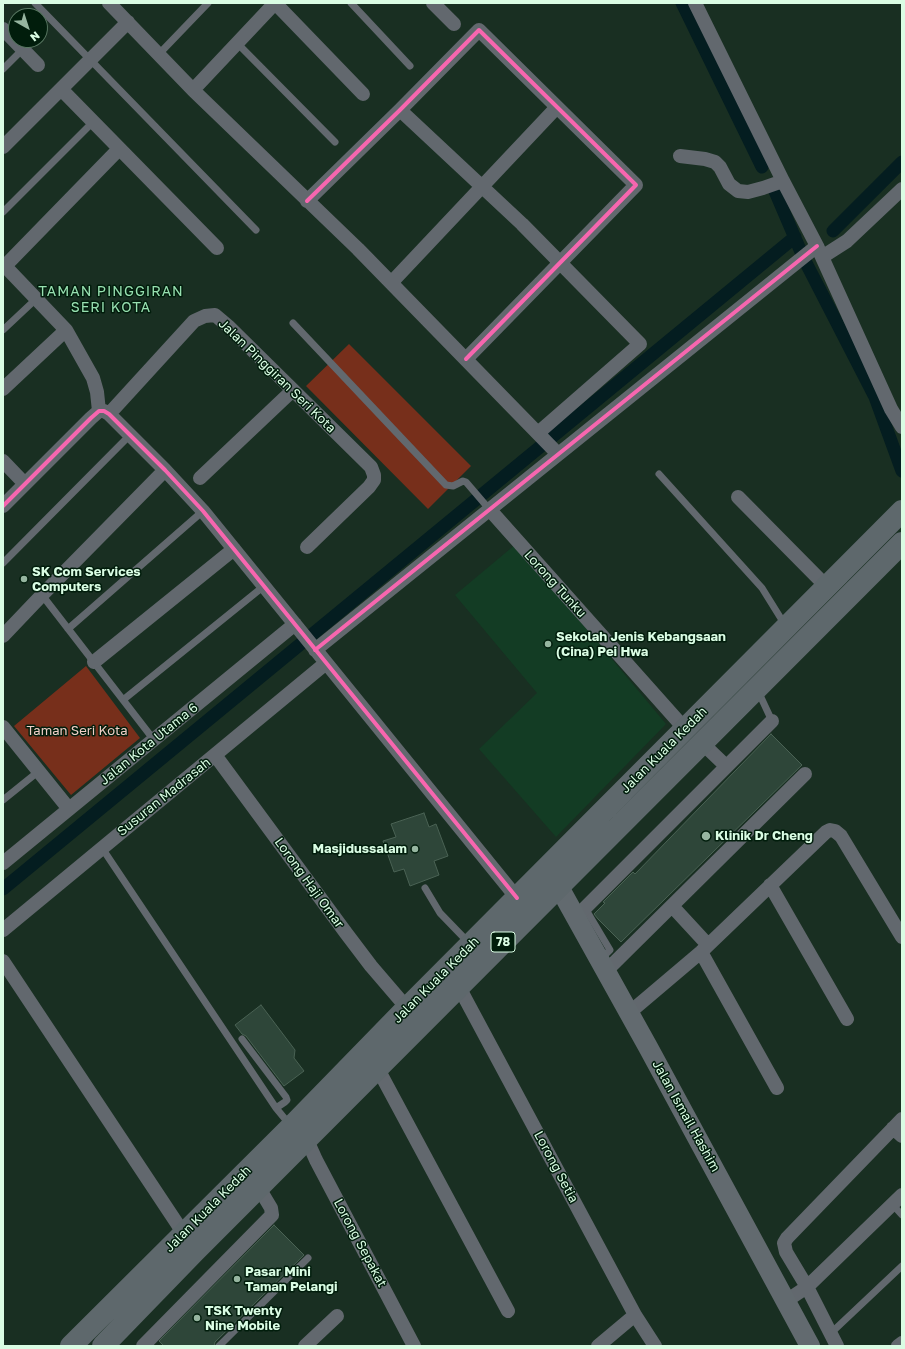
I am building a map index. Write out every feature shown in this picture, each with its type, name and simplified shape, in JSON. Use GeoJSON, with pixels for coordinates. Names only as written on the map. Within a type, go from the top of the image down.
{"type":"FeatureCollection","features":[{"type":"Feature","properties":{"kind":"main road","name":"Jalan Kuala Kedah"},"geometry":{"type":"LineString","coordinates":[[71,1346],[97,1320],[189,1242],[258,1188],[299,1133],[407,1008],[902,511]]}},
{"type":"Feature","properties":{"kind":"main road","name":"Jalan Kuala Kedah"},"geometry":{"type":"LineString","coordinates":[[112,1343],[189,1242],[299,1133],[378,1069],[899,546]]}},
{"type":"Feature","properties":{"kind":"street"},"geometry":{"type":"LineString","coordinates":[[109,3],[193,90],[358,249],[547,443]]}},
{"type":"Feature","properties":{"kind":"street"},"geometry":{"type":"LineString","coordinates":[[193,90],[275,3],[364,94]]}},
{"type":"Feature","properties":{"kind":"street"},"geometry":{"type":"LineString","coordinates":[[433,3],[454,24]]}},
{"type":"Feature","properties":{"kind":"street"},"geometry":{"type":"LineString","coordinates":[[695,3],[819,255],[891,409],[902,427]]}},
{"type":"Feature","properties":{"kind":"street"},"geometry":{"type":"LineString","coordinates":[[3,146],[128,22]]}},
{"type":"Feature","properties":{"kind":"street"},"geometry":{"type":"LineString","coordinates":[[3,29],[38,65]]}},
{"type":"Feature","properties":{"kind":"street"},"geometry":{"type":"LineString","coordinates":[[307,201],[479,30],[636,185],[466,359]]}},
{"type":"Feature","properties":{"kind":"street"},"geometry":{"type":"LineString","coordinates":[[61,89],[217,248]]}},
{"type":"Feature","properties":{"kind":"street"},"geometry":{"type":"LineString","coordinates":[[391,283],[557,107]]}},
{"type":"Feature","properties":{"kind":"street"},"geometry":{"type":"LineString","coordinates":[[312,646],[486,505],[547,443],[640,344],[522,224],[400,110]]}},
{"type":"Feature","properties":{"kind":"street"},"geometry":{"type":"LineString","coordinates":[[119,149],[4,266],[66,330],[93,378],[104,413],[130,435],[203,511],[517,898]]}},
{"type":"Feature","properties":{"kind":"street"},"geometry":{"type":"LineString","coordinates":[[680,156],[705,159],[715,162],[720,167],[729,184],[738,191],[748,192],[783,181]]}},
{"type":"Feature","properties":{"kind":"street"},"geometry":{"type":"LineString","coordinates":[[547,443],[800,259],[819,255],[847,241],[902,189]]}},
{"type":"Feature","properties":{"kind":"street","name":"Jalan Pinggiran Seri Kota"},"geometry":{"type":"LineString","coordinates":[[3,506],[90,418],[104,413],[194,321],[205,316],[215,315],[371,467],[374,480],[369,487],[307,547]]}},
{"type":"Feature","properties":{"kind":"street"},"geometry":{"type":"LineString","coordinates":[[3,389],[66,330]]}},
{"type":"Feature","properties":{"kind":"street"},"geometry":{"type":"LineString","coordinates":[[200,478],[293,390]]}},
{"type":"Feature","properties":{"kind":"street"},"geometry":{"type":"LineString","coordinates":[[3,461],[25,484]]}},
{"type":"Feature","properties":{"kind":"street"},"geometry":{"type":"LineString","coordinates":[[3,636],[165,470]]}},
{"type":"Feature","properties":{"kind":"street"},"geometry":{"type":"LineString","coordinates":[[738,496],[826,586]]}},
{"type":"Feature","properties":{"kind":"street","name":"Lorong Tunku"},"geometry":{"type":"LineString","coordinates":[[486,505],[685,730]]}},
{"type":"Feature","properties":{"kind":"street"},"geometry":{"type":"LineString","coordinates":[[94,662],[234,549]]}},
{"type":"Feature","properties":{"kind":"street","name":"Jalan Kota Utama 6"},"geometry":{"type":"LineString","coordinates":[[3,863],[154,740],[297,628]]}},
{"type":"Feature","properties":{"kind":"street","name":"Susuran Madrasah"},"geometry":{"type":"LineString","coordinates":[[3,930],[326,663]]}},
{"type":"Feature","properties":{"kind":"street"},"geometry":{"type":"LineString","coordinates":[[581,912],[772,721]]}},
{"type":"Feature","properties":{"kind":"street"},"geometry":{"type":"LineString","coordinates":[[5,733],[39,771],[69,809]]}},
{"type":"Feature","properties":{"kind":"street"},"geometry":{"type":"LineString","coordinates":[[702,743],[726,766]]}},
{"type":"Feature","properties":{"kind":"street","name":"Lorong Haji Omar"},"geometry":{"type":"LineString","coordinates":[[215,755],[371,966],[407,1008]]}},
{"type":"Feature","properties":{"kind":"street"},"geometry":{"type":"LineString","coordinates":[[602,965],[672,906],[805,774]]}},
{"type":"Feature","properties":{"kind":"street"},"geometry":{"type":"LineString","coordinates":[[629,1014],[704,949],[826,832],[830,830],[835,831],[841,836],[902,937]]}},
{"type":"Feature","properties":{"kind":"street"},"geometry":{"type":"LineString","coordinates":[[770,885],[847,1019]]}},
{"type":"Feature","properties":{"kind":"street","name":"Jalan Ismail Hashim"},"geometry":{"type":"LineString","coordinates":[[559,887],[581,912],[602,965],[810,1346]]}},
{"type":"Feature","properties":{"kind":"street"},"geometry":{"type":"LineString","coordinates":[[672,906],[704,949],[777,1088]]}},
{"type":"Feature","properties":{"kind":"street"},"geometry":{"type":"LineString","coordinates":[[3,961],[189,1242]]}},
{"type":"Feature","properties":{"kind":"street","name":"Lorong Setia"},"geometry":{"type":"LineString","coordinates":[[459,987],[635,1315],[655,1346]]}},
{"type":"Feature","properties":{"kind":"street"},"geometry":{"type":"LineString","coordinates":[[378,1069],[508,1311]]}},
{"type":"Feature","properties":{"kind":"street"},"geometry":{"type":"LineString","coordinates":[[838,1346],[807,1287],[786,1252],[784,1243],[787,1238],[899,1128]]}},
{"type":"Feature","properties":{"kind":"street","name":"Lorong Sepakat"},"geometry":{"type":"LineString","coordinates":[[299,1133],[316,1160],[414,1346]]}},
{"type":"Feature","properties":{"kind":"street"},"geometry":{"type":"LineString","coordinates":[[143,1346],[272,1215],[272,1208],[258,1188]]}},
{"type":"Feature","properties":{"kind":"street"},"geometry":{"type":"LineString","coordinates":[[786,1301],[807,1287],[899,1205]]}},
{"type":"Feature","properties":{"kind":"street"},"geometry":{"type":"LineString","coordinates":[[598,1346],[635,1315]]}},
{"type":"Feature","properties":{"kind":"street"},"geometry":{"type":"LineString","coordinates":[[305,1346],[337,1316]]}},
{"type":"Feature","properties":{"kind":"street"},"geometry":{"type":"LineString","coordinates":[[97,1320],[112,1343]]}},
{"type":"Feature","properties":{"kind":"street"},"geometry":{"type":"LineString","coordinates":[[898,1346],[902,1343]]}},
{"type":"Feature","properties":{"kind":"lane"},"geometry":{"type":"LineString","coordinates":[[35,3],[256,230]]}},
{"type":"Feature","properties":{"kind":"lane"},"geometry":{"type":"LineString","coordinates":[[159,54],[208,3]]}},
{"type":"Feature","properties":{"kind":"lane"},"geometry":{"type":"LineString","coordinates":[[351,3],[410,66]]}},
{"type":"Feature","properties":{"kind":"lane"},"geometry":{"type":"LineString","coordinates":[[237,43],[335,142]]}},
{"type":"Feature","properties":{"kind":"lane"},"geometry":{"type":"LineString","coordinates":[[3,69],[23,49]]}},
{"type":"Feature","properties":{"kind":"lane"},"geometry":{"type":"LineString","coordinates":[[3,212],[93,122]]}},
{"type":"Feature","properties":{"kind":"lane"},"geometry":{"type":"LineString","coordinates":[[3,330],[36,299]]}},
{"type":"Feature","properties":{"kind":"lane"},"geometry":{"type":"LineString","coordinates":[[293,323],[446,485],[453,486],[463,481],[466,482],[486,505]]}},
{"type":"Feature","properties":{"kind":"lane"},"geometry":{"type":"LineString","coordinates":[[3,563],[130,435]]}},
{"type":"Feature","properties":{"kind":"lane"},"geometry":{"type":"LineString","coordinates":[[659,474],[762,588],[786,627]]}},
{"type":"Feature","properties":{"kind":"lane"},"geometry":{"type":"LineString","coordinates":[[68,629],[203,511]]}},
{"type":"Feature","properties":{"kind":"lane"},"geometry":{"type":"LineString","coordinates":[[123,700],[264,586]]}},
{"type":"Feature","properties":{"kind":"lane"},"geometry":{"type":"LineString","coordinates":[[42,595],[154,740]]}},
{"type":"Feature","properties":{"kind":"lane"},"geometry":{"type":"LineString","coordinates":[[757,689],[772,721]]}},
{"type":"Feature","properties":{"kind":"lane"},"geometry":{"type":"LineString","coordinates":[[3,800],[39,771]]}},
{"type":"Feature","properties":{"kind":"lane"},"geometry":{"type":"LineString","coordinates":[[102,848],[276,1108],[299,1133]]}},
{"type":"Feature","properties":{"kind":"lane"},"geometry":{"type":"LineString","coordinates":[[425,888],[440,913],[470,944]]}},
{"type":"Feature","properties":{"kind":"lane"},"geometry":{"type":"LineString","coordinates":[[242,1039],[286,1097],[287,1100],[276,1108]]}},
{"type":"Feature","properties":{"kind":"lane"},"geometry":{"type":"LineString","coordinates":[[220,1346],[308,1258]]}},
{"type":"Feature","properties":{"kind":"lane"},"geometry":{"type":"LineString","coordinates":[[831,1333],[902,1266]]}},
{"type":"Feature","properties":{"kind":"shaded area","name":"Sekolah Jenis Kebangsaan (Cina) Pei Hwa"},"geometry":{"type":"Polygon","coordinates":[[[516,544],[666,724],[556,837],[479,749],[537,693],[455,595],[516,544]]]}},
{"type":"Feature","properties":{"kind":"green space"},"geometry":{"type":"Polygon","coordinates":[[[349,344],[471,466],[428,509],[306,386],[349,344]]]}},
{"type":"Feature","properties":{"kind":"green space","name":"Taman Seri Kota"},"geometry":{"type":"Polygon","coordinates":[[[86,666],[140,738],[71,795],[14,726],[86,666]]]}},
{"type":"Feature","properties":{"kind":"building"},"geometry":{"type":"Polygon","coordinates":[[[771,734],[802,765],[621,942],[594,914],[605,903],[603,902],[633,872],[635,874],[771,734]]]}},
{"type":"Feature","properties":{"kind":"building","name":"Masjidussalam"},"geometry":{"type":"Polygon","coordinates":[[[424,813],[429,827],[436,824],[448,856],[434,861],[439,875],[410,886],[404,869],[394,872],[383,841],[396,837],[391,824],[424,813]]]}},
{"type":"Feature","properties":{"kind":"building"},"geometry":{"type":"Polygon","coordinates":[[[261,1005],[295,1050],[294,1058],[304,1071],[284,1086],[246,1036],[242,1034],[235,1025],[261,1005]]]}},
{"type":"Feature","properties":{"kind":"building"},"geometry":{"type":"Polygon","coordinates":[[[274,1225],[304,1255],[215,1342],[214,1346],[164,1346],[159,1341],[274,1225]]]}},
{"type":"Feature","properties":{"kind":"waterway"},"geometry":{"type":"LineString","coordinates":[[682,3],[762,167]]}},
{"type":"Feature","properties":{"kind":"waterway"},"geometry":{"type":"LineString","coordinates":[[833,231],[902,162]]}},
{"type":"Feature","properties":{"kind":"waterway"},"geometry":{"type":"LineString","coordinates":[[774,189],[804,259],[875,397],[902,471]]}},
{"type":"Feature","properties":{"kind":"waterway"},"geometry":{"type":"LineString","coordinates":[[3,889],[795,237]]}},
{"type":"Feature","properties":{"kind":"cycle path"},"geometry":{"type":"LineString","coordinates":[[307,201],[479,30],[636,185],[466,359]]}},
{"type":"Feature","properties":{"kind":"cycle path"},"geometry":{"type":"LineString","coordinates":[[315,650],[817,246]]}},
{"type":"Feature","properties":{"kind":"cycle path"},"geometry":{"type":"LineString","coordinates":[[3,506],[99,411],[104,411],[109,414],[165,470],[203,511],[517,898]]}},
{"type":"Feature","properties":{"kind":"place","name":"SK Com Services Computers"},"geometry":{"type":"Point","coordinates":[24,579]}},
{"type":"Feature","properties":{"kind":"place","name":"Sekolah Jenis Kebangsaan (Cina) Pei Hwa"},"geometry":{"type":"Point","coordinates":[548,644]}},
{"type":"Feature","properties":{"kind":"place","name":"Klinik Dr Cheng"},"geometry":{"type":"Point","coordinates":[706,836]}},
{"type":"Feature","properties":{"kind":"place","name":"Masjidussalam"},"geometry":{"type":"Point","coordinates":[415,849]}},
{"type":"Feature","properties":{"kind":"place","name":"Pasar Mini Taman Pelangi"},"geometry":{"type":"Point","coordinates":[237,1279]}},
{"type":"Feature","properties":{"kind":"place","name":"TSK Twenty Nine Mobile"},"geometry":{"type":"Point","coordinates":[197,1318]}},
{"type":"Feature","properties":{"kind":"district","name":"TAMAN PINGGIRAN SERI KOTA"},"geometry":{"type":"Point","coordinates":[111,300]}}]}
